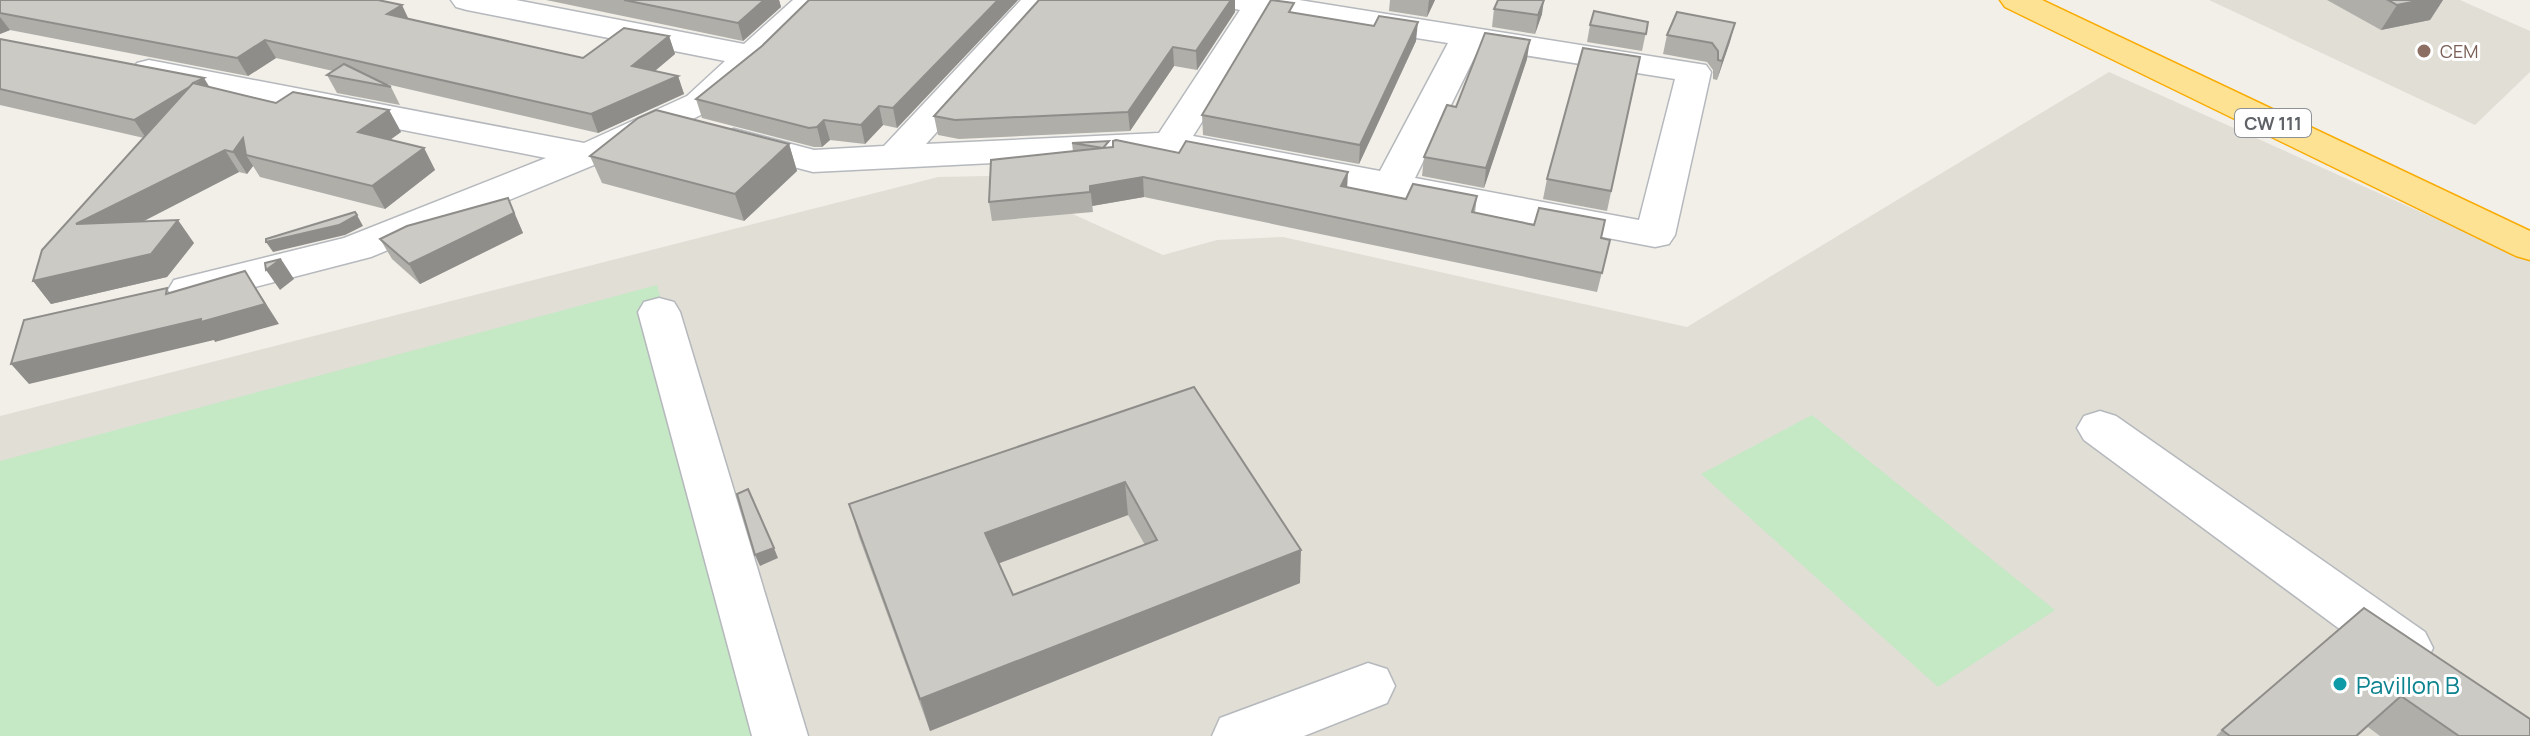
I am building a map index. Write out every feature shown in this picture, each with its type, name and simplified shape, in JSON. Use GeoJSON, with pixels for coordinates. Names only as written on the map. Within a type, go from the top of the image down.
{"type":"FeatureCollection","features":[{"type":"Feature","properties":{"kind":"highway","name":"CW 111"},"geometry":{"type":"LineString","coordinates":[[2016,0],[2530,247]]}},
{"type":"Feature","properties":{"kind":"highway","name":"CW 111"},"geometry":{"type":"LineString","coordinates":[[2069,0],[2530,220]]}},
{"type":"Feature","properties":{"kind":"street"},"geometry":{"type":"LineString","coordinates":[[467,0],[753,56]]}},
{"type":"Feature","properties":{"kind":"street"},"geometry":{"type":"LineString","coordinates":[[148,299],[357,248],[662,121],[699,103],[812,0]]}},
{"type":"Feature","properties":{"kind":"street"},"geometry":{"type":"LineString","coordinates":[[894,157],[1039,0]]}},
{"type":"Feature","properties":{"kind":"street"},"geometry":{"type":"LineString","coordinates":[[662,121],[813,161],[1170,143],[1655,235],[1694,72],[1250,2],[1170,143]]}},
{"type":"Feature","properties":{"kind":"street"},"geometry":{"type":"LineString","coordinates":[[1392,185],[1468,36]]}},
{"type":"Feature","properties":{"kind":"street"},"geometry":{"type":"LineString","coordinates":[[118,64],[585,154]]}},
{"type":"Feature","properties":{"kind":"street"},"geometry":{"type":"LineString","coordinates":[[659,312],[780,736]]}},
{"type":"Feature","properties":{"kind":"street"},"geometry":{"type":"LineString","coordinates":[[2100,428],[2437,671]]}},
{"type":"Feature","properties":{"kind":"street"},"geometry":{"type":"LineString","coordinates":[[1240,736],[1368,686]]}},
{"type":"Feature","properties":{"kind":"shaded area","name":"CEM"},"geometry":{"type":"Polygon","coordinates":[[[2209,0],[2460,0],[2530,31],[2530,72],[2475,125],[2209,0]]]}},
{"type":"Feature","properties":{"kind":"shaded area"},"geometry":{"type":"Polygon","coordinates":[[[2109,72],[2530,261],[2530,736],[0,736],[0,416],[938,177],[989,176],[1163,255],[1217,240],[1283,237],[1687,327],[2109,72]]]}},
{"type":"Feature","properties":{"kind":"green space"},"geometry":{"type":"Polygon","coordinates":[[[657,285],[774,736],[0,736],[0,461],[657,285]]]}},
{"type":"Feature","properties":{"kind":"green space"},"geometry":{"type":"Polygon","coordinates":[[[1812,415],[2055,610],[1938,687],[1701,474],[1812,415]]]}},
{"type":"Feature","properties":{"kind":"building"},"geometry":{"type":"Polygon","coordinates":[[[0,0],[378,0],[402,5],[387,14],[583,58],[624,28],[669,36],[632,66],[678,76],[591,114],[265,40],[237,58],[0,13],[0,0]]]}},
{"type":"Feature","properties":{"kind":"building"},"geometry":{"type":"Polygon","coordinates":[[[624,0],[764,0],[738,23],[624,0]]]}},
{"type":"Feature","properties":{"kind":"building"},"geometry":{"type":"Polygon","coordinates":[[[809,0],[998,0],[893,108],[879,106],[861,125],[824,120],[817,127],[809,128],[696,99],[762,46],[809,0]]]}},
{"type":"Feature","properties":{"kind":"building"},"geometry":{"type":"Polygon","coordinates":[[[1039,0],[1231,0],[1196,51],[1173,47],[1128,112],[955,120],[934,116],[1039,0]]]}},
{"type":"Feature","properties":{"kind":"building"},"geometry":{"type":"Polygon","coordinates":[[[1271,0],[1294,3],[1289,12],[1374,26],[1379,16],[1418,22],[1360,145],[1202,115],[1271,0]]]}},
{"type":"Feature","properties":{"kind":"building"},"geometry":{"type":"Polygon","coordinates":[[[1498,0],[1544,0],[1538,15],[1494,9],[1498,0]]]}},
{"type":"Feature","properties":{"kind":"building"},"geometry":{"type":"Polygon","coordinates":[[[2388,0],[2422,0],[2397,5],[2388,0]]]}},
{"type":"Feature","properties":{"kind":"building"},"geometry":{"type":"Polygon","coordinates":[[[1594,11],[1648,22],[1646,34],[1590,25],[1594,11]]]}},
{"type":"Feature","properties":{"kind":"building"},"geometry":{"type":"Polygon","coordinates":[[[1677,12],[1735,23],[1722,61],[1718,60],[1718,51],[1712,43],[1667,35],[1677,12]]]}},
{"type":"Feature","properties":{"kind":"building"},"geometry":{"type":"Polygon","coordinates":[[[1485,33],[1530,40],[1486,168],[1424,157],[1447,105],[1456,107],[1485,33]]]}},
{"type":"Feature","properties":{"kind":"building"},"geometry":{"type":"Polygon","coordinates":[[[0,39],[204,78],[134,120],[0,89],[0,39]]]}},
{"type":"Feature","properties":{"kind":"building"},"geometry":{"type":"Polygon","coordinates":[[[1583,48],[1640,57],[1611,191],[1547,179],[1583,48]]]}},
{"type":"Feature","properties":{"kind":"building"},"geometry":{"type":"Polygon","coordinates":[[[344,64],[391,87],[327,75],[344,64]]]}},
{"type":"Feature","properties":{"kind":"building"},"geometry":{"type":"Polygon","coordinates":[[[193,83],[276,103],[293,92],[389,110],[358,132],[424,148],[372,186],[246,155],[243,138],[233,152],[225,150],[76,224],[178,220],[151,254],[33,281],[42,250],[193,83]]]}},
{"type":"Feature","properties":{"kind":"building"},"geometry":{"type":"Polygon","coordinates":[[[656,110],[789,144],[735,194],[590,156],[638,118],[656,110]]]}},
{"type":"Feature","properties":{"kind":"building"},"geometry":{"type":"Polygon","coordinates":[[[1116,140],[1179,153],[1186,141],[1348,172],[1341,186],[1406,199],[1413,184],[1477,196],[1472,212],[1534,225],[1539,208],[1605,220],[1601,238],[1610,240],[1602,273],[1143,177],[1090,186],[1090,192],[989,202],[991,160],[1113,147],[1116,140]]]}},
{"type":"Feature","properties":{"kind":"building"},"geometry":{"type":"Polygon","coordinates":[[[1109,141],[1103,148],[1072,143],[1109,141]]]}},
{"type":"Feature","properties":{"kind":"building"},"geometry":{"type":"Polygon","coordinates":[[[508,198],[514,213],[409,264],[380,239],[407,226],[508,198]]]}},
{"type":"Feature","properties":{"kind":"building"},"geometry":{"type":"Polygon","coordinates":[[[355,212],[357,215],[339,225],[266,242],[266,239],[355,212]]]}},
{"type":"Feature","properties":{"kind":"building"},"geometry":{"type":"Polygon","coordinates":[[[281,259],[266,270],[265,263],[281,259]]]}},
{"type":"Feature","properties":{"kind":"building"},"geometry":{"type":"Polygon","coordinates":[[[245,271],[265,304],[201,322],[201,319],[11,364],[24,320],[167,288],[166,294],[245,271]]]}},
{"type":"Feature","properties":{"kind":"building"},"geometry":{"type":"Polygon","coordinates":[[[1194,387],[1301,550],[920,699],[849,504],[1194,387]],[[1125,482],[985,533],[1013,595],[1157,540],[1125,482]]]}},
{"type":"Feature","properties":{"kind":"building"},"geometry":{"type":"Polygon","coordinates":[[[748,489],[774,548],[755,555],[737,494],[748,489]]]}},
{"type":"Feature","properties":{"kind":"building"},"geometry":{"type":"Polygon","coordinates":[[[2364,608],[2530,719],[2530,736],[2459,736],[2401,696],[2356,736],[2230,736],[2222,730],[2364,608]]]}},
{"type":"Feature","properties":{"kind":"place","name":"CEM"},"geometry":{"type":"Point","coordinates":[2424,51]}},
{"type":"Feature","properties":{"kind":"place","name":"Pavillon B"},"geometry":{"type":"Point","coordinates":[2340,684]}}]}
